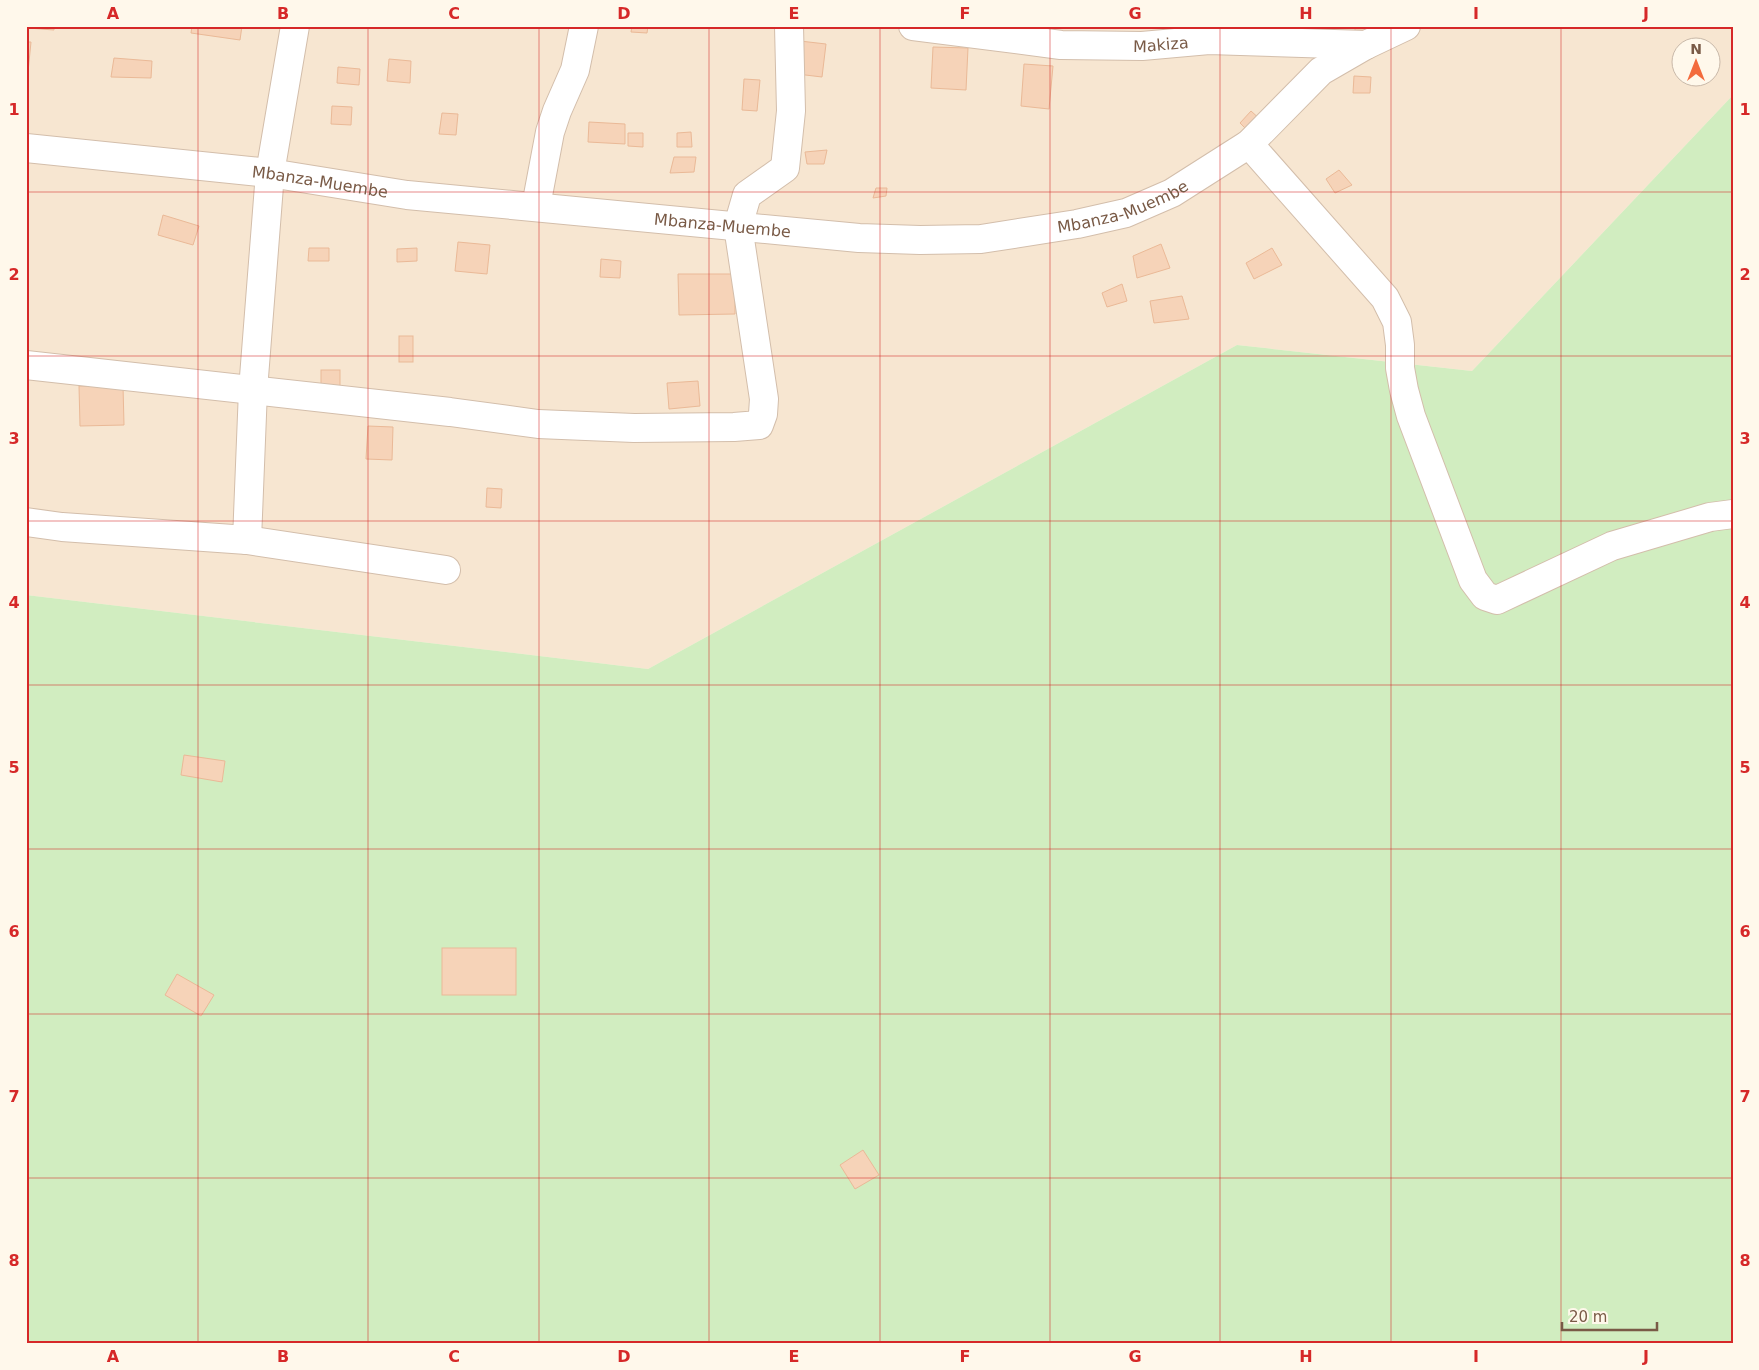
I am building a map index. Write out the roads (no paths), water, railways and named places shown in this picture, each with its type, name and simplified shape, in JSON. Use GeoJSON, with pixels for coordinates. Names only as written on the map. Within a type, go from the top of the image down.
{"type":"FeatureCollection","features":[{"type":"Feature","properties":{"kind":"street"},"geometry":{"type":"LineString","coordinates":[[247,540],[253,390],[270,173],[295,26]]}},
{"type":"Feature","properties":{"kind":"street"},"geometry":{"type":"LineString","coordinates":[[536,206],[550,132],[575,70],[584,26]]}},
{"type":"Feature","properties":{"kind":"street"},"geometry":{"type":"LineString","coordinates":[[26,366],[450,412],[538,424],[634,428],[759,425],[763,414],[764,399],[738,226],[747,195],[785,168],[791,111],[789,26]]}},
{"type":"Feature","properties":{"kind":"street","name":"Makiza"},"geometry":{"type":"LineString","coordinates":[[913,26],[1061,45],[1142,46],[1210,40],[1366,45],[1406,26]]}},
{"type":"Feature","properties":{"kind":"street","name":"Mbanza-Muembe"},"geometry":{"type":"LineString","coordinates":[[26,148],[270,173],[407,195],[859,238],[981,239],[1077,224],[1133,209],[1172,193],[1249,144],[1321,71],[1366,45]]}},
{"type":"Feature","properties":{"kind":"street"},"geometry":{"type":"LineString","coordinates":[[1249,144],[1385,298],[1397,322],[1400,368],[1411,416],[1473,580],[1485,596],[1497,600],[1612,546],[1710,517],[1733,514]]}},
{"type":"Feature","properties":{"kind":"street"},"geometry":{"type":"LineString","coordinates":[[26,522],[62,527],[247,540],[446,570]]}}]}
